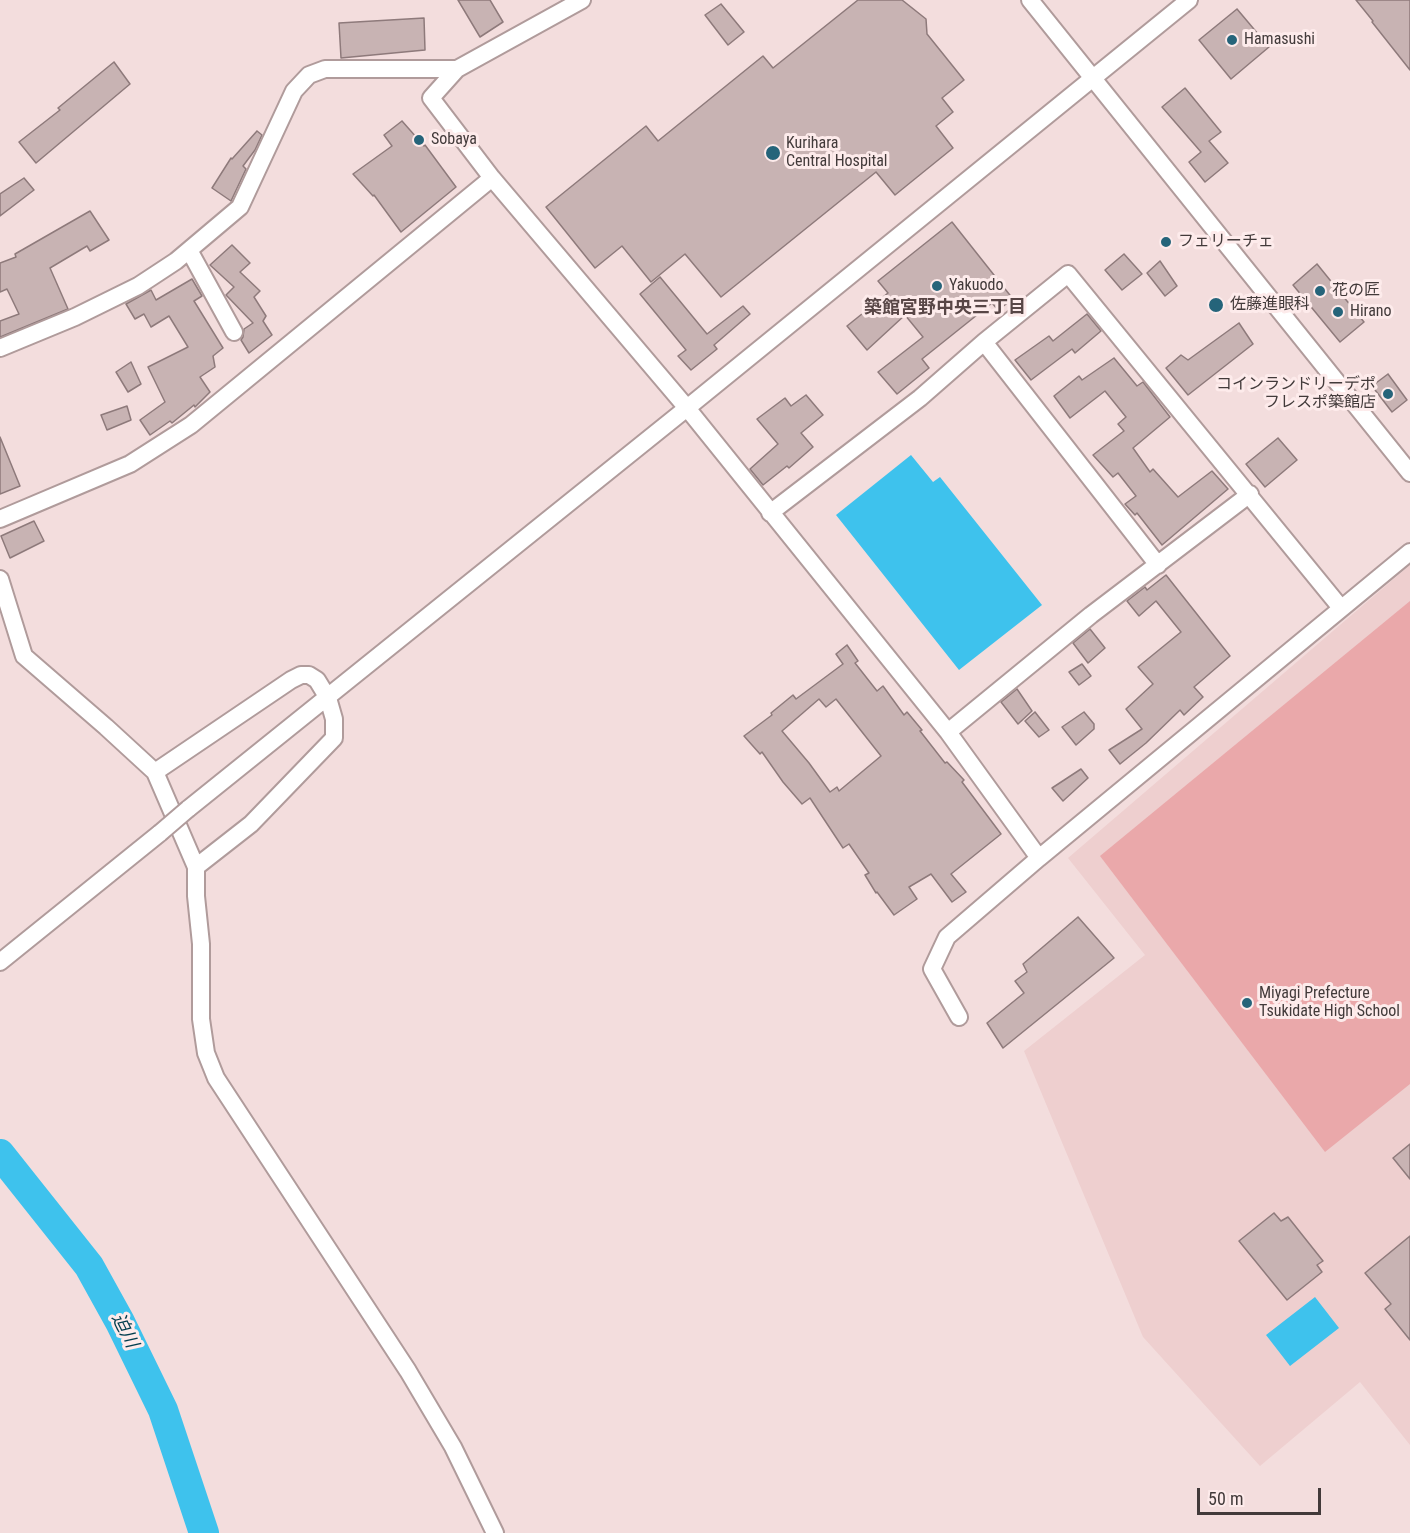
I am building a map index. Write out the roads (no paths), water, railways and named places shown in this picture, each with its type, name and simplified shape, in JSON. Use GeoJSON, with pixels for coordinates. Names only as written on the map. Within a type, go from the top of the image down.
{"type":"FeatureCollection","features":[{"type":"Feature","properties":{"kind":"street"},"geometry":{"type":"LineString","coordinates":[[582,0],[457,69],[430,98],[492,178],[687,408],[948,732],[1038,858]]}},
{"type":"Feature","properties":{"kind":"street"},"geometry":{"type":"LineString","coordinates":[[1030,0],[1410,473]]}},
{"type":"Feature","properties":{"kind":"street"},"geometry":{"type":"LineString","coordinates":[[0,962],[1189,0]]}},
{"type":"Feature","properties":{"kind":"street"},"geometry":{"type":"LineString","coordinates":[[0,348],[75,317],[138,286],[189,250],[240,207],[294,91],[309,75],[325,69],[457,69]]}},
{"type":"Feature","properties":{"kind":"street"},"geometry":{"type":"LineString","coordinates":[[0,519],[129,464],[191,425],[492,178]]}},
{"type":"Feature","properties":{"kind":"street"},"geometry":{"type":"LineString","coordinates":[[189,250],[234,332]]}},
{"type":"Feature","properties":{"kind":"street"},"geometry":{"type":"LineString","coordinates":[[770,513],[920,398],[984,342],[1068,274],[1251,494],[1341,608]]}},
{"type":"Feature","properties":{"kind":"street"},"geometry":{"type":"LineString","coordinates":[[984,342],[1158,565]]}},
{"type":"Feature","properties":{"kind":"street"},"geometry":{"type":"LineString","coordinates":[[948,732],[1091,615],[1251,494]]}},
{"type":"Feature","properties":{"kind":"street"},"geometry":{"type":"LineString","coordinates":[[959,1017],[932,969],[947,937],[1038,858],[1410,552]]}},
{"type":"Feature","properties":{"kind":"street"},"geometry":{"type":"LineString","coordinates":[[0,579],[24,656],[155,772],[196,867],[196,896],[201,944],[201,1019],[206,1053],[216,1078],[408,1371],[453,1447],[495,1533]]}},
{"type":"Feature","properties":{"kind":"street"},"geometry":{"type":"LineString","coordinates":[[155,772],[291,680],[302,675],[309,675],[317,680],[328,698],[334,719],[334,738],[251,824],[196,867]]}},
{"type":"Feature","properties":{"kind":"water"},"geometry":{"type":"Polygon","coordinates":[[[911,455],[933,482],[940,477],[1042,605],[959,670],[836,515],[911,455]]]}},
{"type":"Feature","properties":{"kind":"water"},"geometry":{"type":"Polygon","coordinates":[[[1315,1297],[1339,1328],[1290,1366],[1266,1335],[1315,1297]]]}},
{"type":"Feature","properties":{"kind":"waterway","name":"迫川"},"geometry":{"type":"LineString","coordinates":[[0,1154],[89,1266],[120,1322],[163,1410],[204,1533]]}},
{"type":"Feature","properties":{"kind":"place","name":"Hamasushi"},"geometry":{"type":"Point","coordinates":[1232,40]}},
{"type":"Feature","properties":{"kind":"place","name":"Sobaya"},"geometry":{"type":"Point","coordinates":[419,140]}},
{"type":"Feature","properties":{"kind":"place","name":"Kurihara Central Hospital"},"geometry":{"type":"Point","coordinates":[773,153]}},
{"type":"Feature","properties":{"kind":"place","name":"フェリーチェ"},"geometry":{"type":"Point","coordinates":[1166,242]}},
{"type":"Feature","properties":{"kind":"place","name":"Yakuodo"},"geometry":{"type":"Point","coordinates":[937,286]}},
{"type":"Feature","properties":{"kind":"place","name":"花の匠"},"geometry":{"type":"Point","coordinates":[1320,291]}},
{"type":"Feature","properties":{"kind":"place","name":"佐藤進眼科"},"geometry":{"type":"Point","coordinates":[1216,305]}},
{"type":"Feature","properties":{"kind":"place","name":"Hirano"},"geometry":{"type":"Point","coordinates":[1338,312]}},
{"type":"Feature","properties":{"kind":"place","name":"コインランドリーデポ フレスポ築館店"},"geometry":{"type":"Point","coordinates":[1388,394]}},
{"type":"Feature","properties":{"kind":"place","name":"Miyagi Prefecture Tsukidate High School"},"geometry":{"type":"Point","coordinates":[1247,1003]}},
{"type":"Feature","properties":{"kind":"district","name":"築館宮野中央三丁目"},"geometry":{"type":"Point","coordinates":[945,308]}}]}
